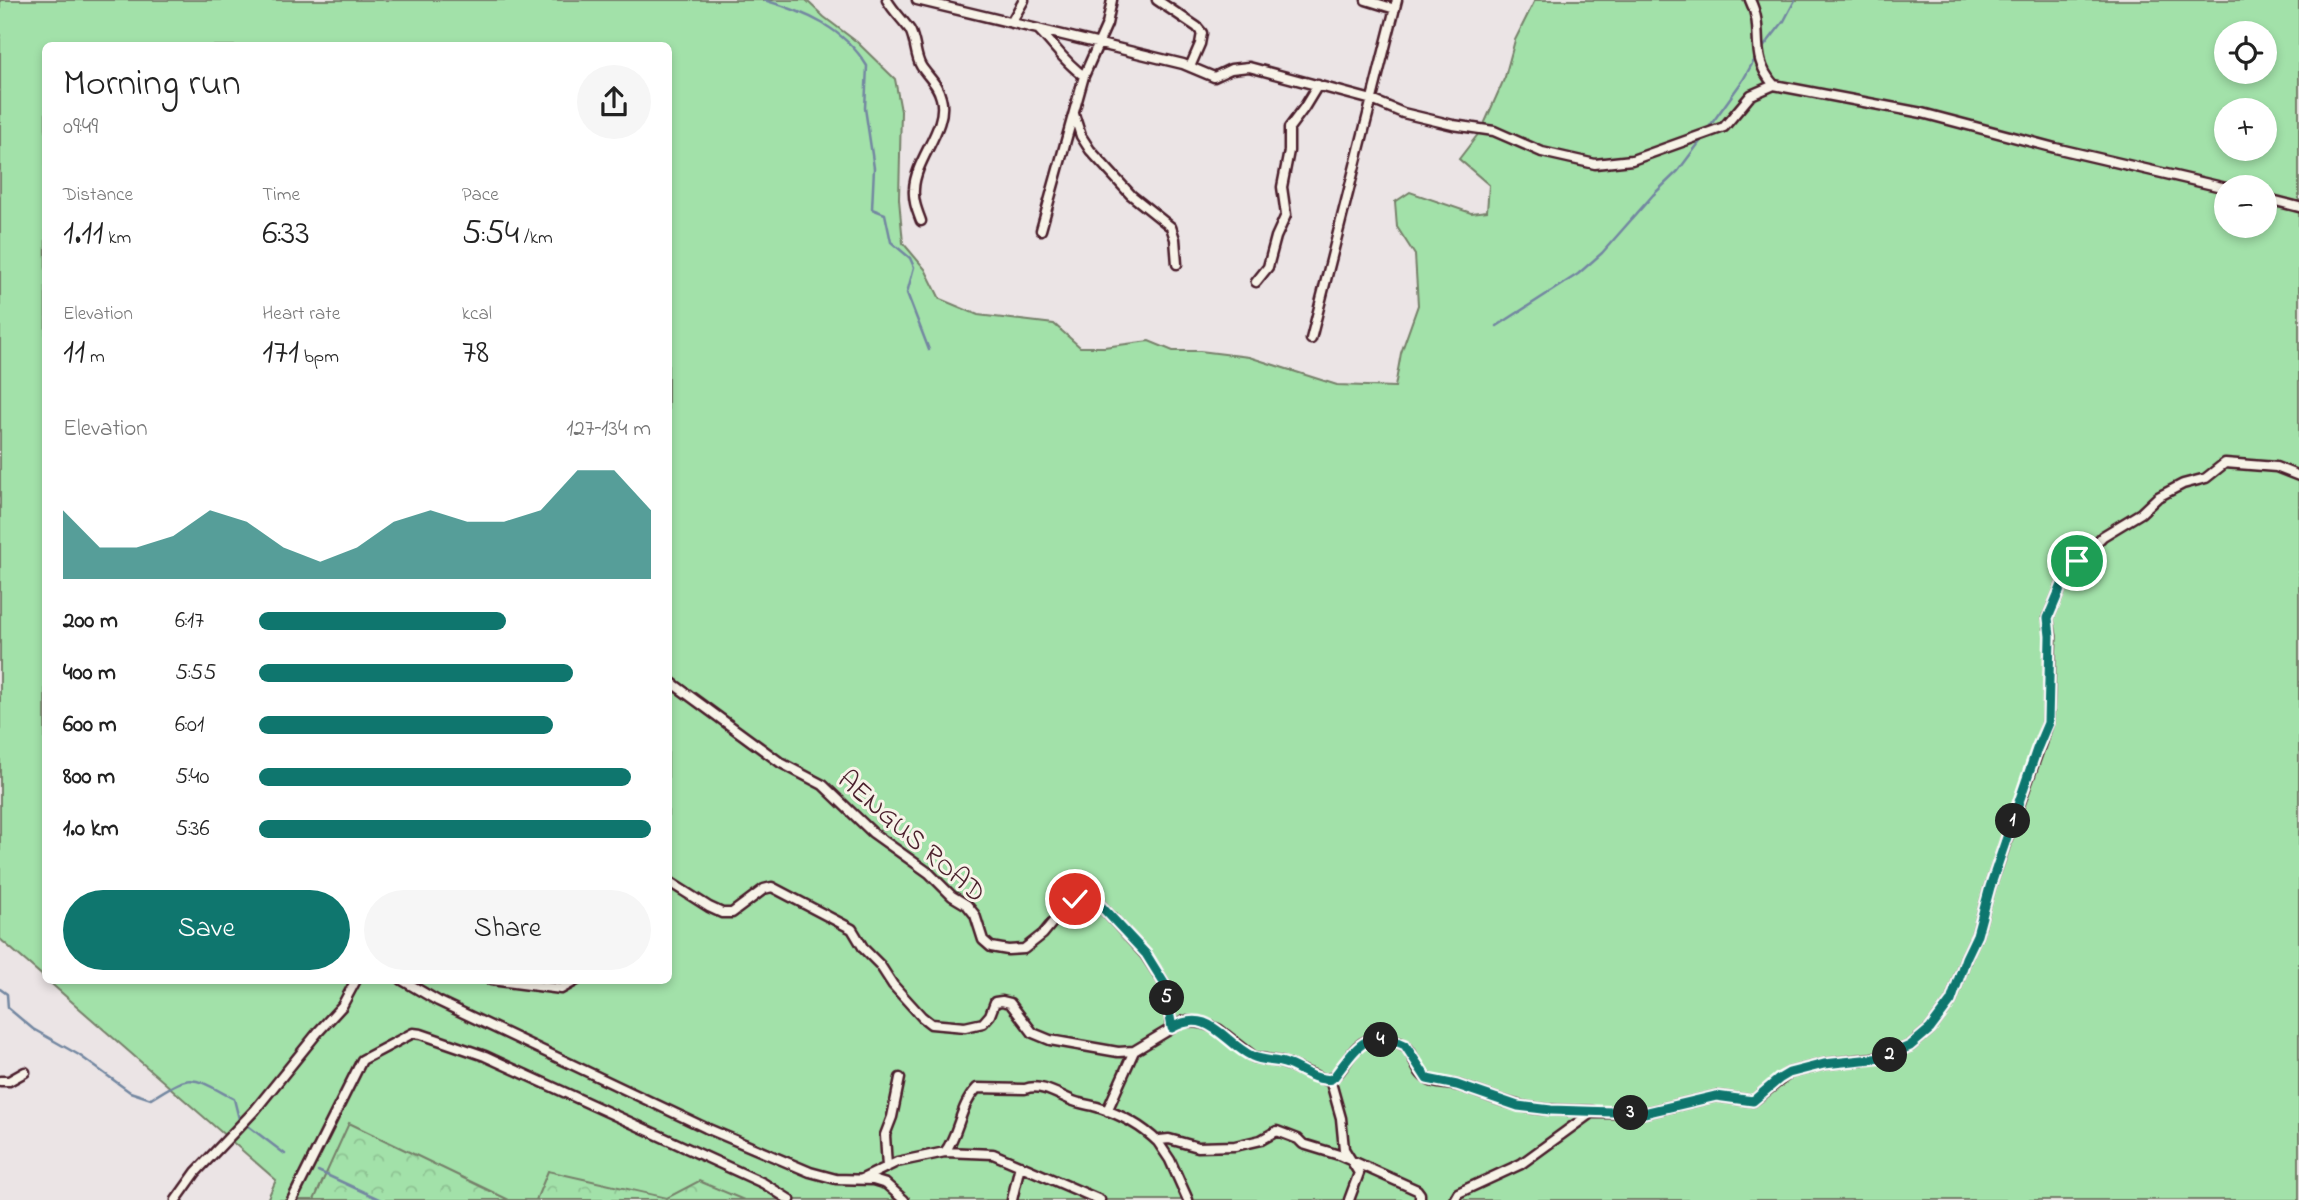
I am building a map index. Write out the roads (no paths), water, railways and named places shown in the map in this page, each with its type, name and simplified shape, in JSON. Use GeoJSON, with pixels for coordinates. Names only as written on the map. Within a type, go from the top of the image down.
{"type":"FeatureCollection","features":[{"type":"Feature","properties":{"kind":"street"},"geometry":{"type":"LineString","coordinates":[[887,0],[896,16],[910,30],[920,65],[933,81],[942,99],[940,118],[932,142],[920,163],[914,188],[915,206],[920,221]]}},
{"type":"Feature","properties":{"kind":"street"},"geometry":{"type":"LineString","coordinates":[[917,0],[1098,42],[1190,67],[1213,77],[1231,69],[1249,67],[1372,100],[1403,113],[1452,125],[1494,131],[1542,152],[1595,164],[1632,160],[1672,148],[1687,138],[1724,127],[1751,95],[1774,85],[1922,113],[2214,185]]}},
{"type":"Feature","properties":{"kind":"street"},"geometry":{"type":"LineString","coordinates":[[1012,22],[1024,0]]}},
{"type":"Feature","properties":{"kind":"street"},"geometry":{"type":"LineString","coordinates":[[1041,230],[1084,76],[1107,24],[1112,0]]}},
{"type":"Feature","properties":{"kind":"street"},"geometry":{"type":"LineString","coordinates":[[1157,0],[1202,33],[1190,67]]}},
{"type":"Feature","properties":{"kind":"street"},"geometry":{"type":"LineString","coordinates":[[1311,339],[1396,4],[1366,0]]}},
{"type":"Feature","properties":{"kind":"street"},"geometry":{"type":"LineString","coordinates":[[1750,0],[1756,14],[1758,54],[1763,73],[1774,85]]}},
{"type":"Feature","properties":{"kind":"street"},"geometry":{"type":"LineString","coordinates":[[1036,27],[1069,66],[1084,76]]}},
{"type":"Feature","properties":{"kind":"street"},"geometry":{"type":"LineString","coordinates":[[1256,282],[1268,267],[1276,237],[1286,215],[1282,187],[1289,151],[1289,128],[1318,85]]}},
{"type":"Feature","properties":{"kind":"street"},"geometry":{"type":"LineString","coordinates":[[1073,113],[1081,136],[1090,150],[1137,201],[1171,227],[1177,264]]}},
{"type":"Feature","properties":{"kind":"street"},"geometry":{"type":"LineString","coordinates":[[2277,201],[2299,207]]}},
{"type":"Feature","properties":{"kind":"street"},"geometry":{"type":"LineString","coordinates":[[1330,1079],[1359,1044],[1369,1040],[1391,1041],[1405,1045],[1427,1079],[1457,1085],[1518,1106],[1551,1110],[1644,1113],[1716,1096],[1753,1101],[1789,1073],[1824,1064],[1882,1058],[1910,1046],[1922,1037],[1951,1001],[1977,935],[1990,887],[2048,723],[2048,618],[2067,573],[2103,536],[2141,513],[2158,497],[2183,484],[2206,478],[2225,463],[2276,467],[2299,476]]}},
{"type":"Feature","properties":{"kind":"street","name":"AENGUS ROAD"},"geometry":{"type":"LineString","coordinates":[[672,683],[781,763],[823,785],[873,833],[929,873],[952,896],[967,905],[975,915],[983,940],[991,947],[1008,950],[1024,948],[1043,934],[1079,896],[1100,905],[1157,971],[1164,983],[1172,1028]]}},
{"type":"Feature","properties":{"kind":"street"},"geometry":{"type":"LineString","coordinates":[[672,884],[722,913],[732,913],[764,889],[772,887],[852,929],[864,949],[880,965],[893,985],[931,1024],[965,1027],[983,1023],[990,1015],[995,1002],[1002,1001],[1010,1003],[1033,1033],[1050,1040],[1097,1050],[1128,1053],[1184,1021],[1202,1023],[1218,1029],[1254,1057],[1281,1062],[1320,1079],[1330,1079]]}},
{"type":"Feature","properties":{"kind":"street"},"geometry":{"type":"LineString","coordinates":[[176,1200],[196,1172],[248,1118],[342,1006],[354,984]]}},
{"type":"Feature","properties":{"kind":"street"},"geometry":{"type":"LineString","coordinates":[[409,984],[438,1001],[706,1128],[822,1176],[886,1184],[904,1200]]}},
{"type":"Feature","properties":{"kind":"street"},"geometry":{"type":"LineString","coordinates":[[522,984],[561,989],[570,984]]}},
{"type":"Feature","properties":{"kind":"street"},"geometry":{"type":"LineString","coordinates":[[292,1200],[362,1060],[413,1033],[485,1056],[763,1183],[790,1200]]}},
{"type":"Feature","properties":{"kind":"street"},"geometry":{"type":"LineString","coordinates":[[1107,1111],[1134,1051]]}},
{"type":"Feature","properties":{"kind":"street"},"geometry":{"type":"LineString","coordinates":[[0,1081],[9,1081],[26,1072]]}},
{"type":"Feature","properties":{"kind":"street"},"geometry":{"type":"LineString","coordinates":[[887,1167],[885,1135],[892,1117],[900,1077]]}},
{"type":"Feature","properties":{"kind":"street"},"geometry":{"type":"LineString","coordinates":[[1330,1079],[1341,1118],[1344,1149],[1359,1173],[1349,1200]]}},
{"type":"Feature","properties":{"kind":"street"},"geometry":{"type":"LineString","coordinates":[[945,1152],[957,1130],[963,1107],[979,1087],[1025,1090],[1031,1087],[1051,1091],[1135,1124],[1158,1142],[1170,1160],[1188,1200]]}},
{"type":"Feature","properties":{"kind":"street"},"geometry":{"type":"LineString","coordinates":[[1454,1200],[1458,1193],[1521,1164],[1570,1130],[1584,1116],[1605,1112]]}},
{"type":"Feature","properties":{"kind":"street"},"geometry":{"type":"LineString","coordinates":[[1158,1142],[1169,1139],[1198,1147],[1235,1146],[1261,1140],[1277,1131],[1316,1150],[1339,1155],[1416,1190],[1420,1194],[1420,1200]]}},
{"type":"Feature","properties":{"kind":"street"},"geometry":{"type":"LineString","coordinates":[[862,1179],[905,1160],[945,1152],[993,1154],[1100,1200]]}},
{"type":"Feature","properties":{"kind":"street"},"geometry":{"type":"LineString","coordinates":[[1012,1200],[1020,1165]]}},
{"type":"Feature","properties":{"kind":"waterway"},"geometry":{"type":"LineString","coordinates":[[764,0],[822,23],[847,41],[867,66],[865,108],[874,168],[872,209],[885,214],[891,242],[910,258],[914,267],[907,293],[929,350]]}},
{"type":"Feature","properties":{"kind":"waterway"},"geometry":{"type":"LineString","coordinates":[[1762,49],[1784,21],[1795,0]]}},
{"type":"Feature","properties":{"kind":"waterway"},"geometry":{"type":"LineString","coordinates":[[1707,130],[1756,57]]}},
{"type":"Feature","properties":{"kind":"waterway"},"geometry":{"type":"LineString","coordinates":[[1497,326],[1578,274],[1602,253],[1678,171],[1702,139]]}},
{"type":"Feature","properties":{"kind":"waterway"},"geometry":{"type":"LineString","coordinates":[[0,989],[7,994],[8,1008],[33,1029],[79,1055],[130,1092],[151,1099],[184,1081],[200,1082],[234,1099],[239,1119],[285,1154]]}},
{"type":"Feature","properties":{"kind":"waterway"},"geometry":{"type":"LineString","coordinates":[[318,1171],[381,1200]]}}]}
